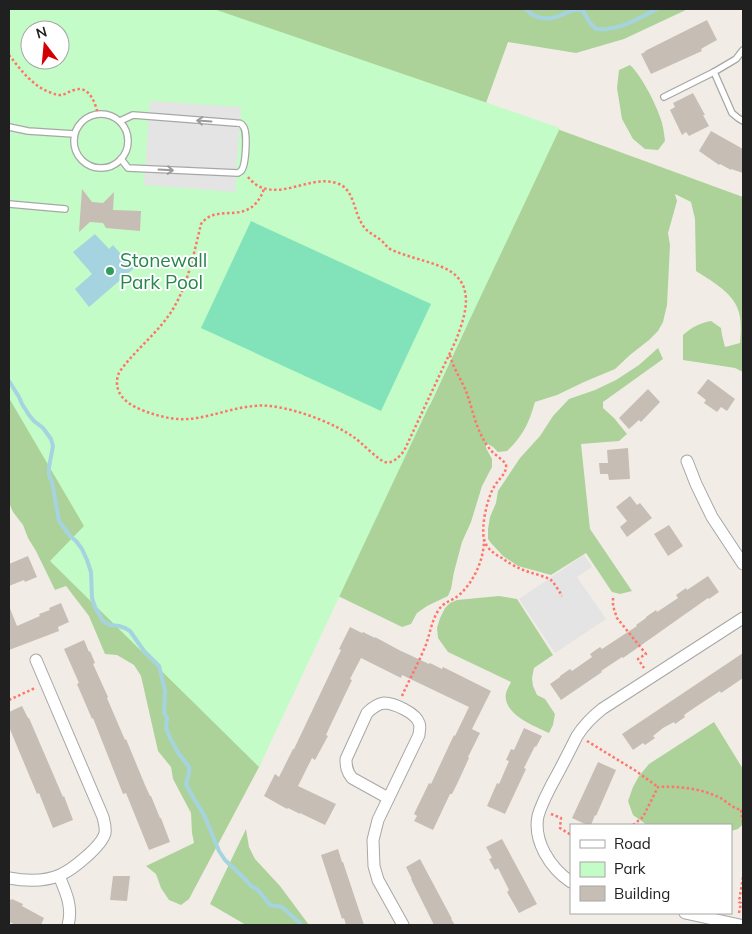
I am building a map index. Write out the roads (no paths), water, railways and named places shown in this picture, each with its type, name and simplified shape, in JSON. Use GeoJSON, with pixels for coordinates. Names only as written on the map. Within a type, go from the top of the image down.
{"type":"FeatureCollection","features":[{"type":"Feature","properties":{"kind":"street"},"geometry":{"type":"LineString","coordinates":[[687,461],[712,517],[743,564]]}},
{"type":"Feature","properties":{"kind":"street"},"geometry":{"type":"LineString","coordinates":[[570,881],[557,871],[548,859],[538,834],[537,824],[540,810],[564,760],[583,727],[589,719],[602,709],[743,618]]}},
{"type":"Feature","properties":{"kind":"street"},"geometry":{"type":"LineString","coordinates":[[9,878],[41,880],[59,876],[92,852],[99,844],[105,832],[99,808],[36,660]]}},
{"type":"Feature","properties":{"kind":"street"},"geometry":{"type":"LineString","coordinates":[[388,798],[352,778],[346,767],[346,759],[367,714],[372,708],[383,703],[411,712],[419,723],[420,729],[419,735],[388,798],[373,840],[374,866],[378,880],[403,925]]}},
{"type":"Feature","properties":{"kind":"street"},"geometry":{"type":"LineString","coordinates":[[59,876],[70,907],[68,925]]}},
{"type":"Feature","properties":{"kind":"street"},"geometry":{"type":"LineString","coordinates":[[690,914],[740,925]]}},
{"type":"Feature","properties":{"kind":"lane"},"geometry":{"type":"LineString","coordinates":[[664,97],[714,72],[736,58],[743,50]]}},
{"type":"Feature","properties":{"kind":"lane"},"geometry":{"type":"LineString","coordinates":[[714,72],[732,113],[743,121]]}},
{"type":"Feature","properties":{"kind":"lane"},"geometry":{"type":"LineString","coordinates":[[108,114],[120,121],[124,126],[128,140],[125,154],[115,164],[101,168],[88,164],[77,155],[74,148],[74,134],[81,122],[87,117],[108,114]]}},
{"type":"Feature","properties":{"kind":"lane"},"geometry":{"type":"LineString","coordinates":[[120,121],[133,115],[241,124],[244,126],[246,136],[244,163],[241,171],[233,173],[128,168],[121,159]]}},
{"type":"Feature","properties":{"kind":"lane"},"geometry":{"type":"LineString","coordinates":[[9,126],[28,131],[74,134]]}},
{"type":"Feature","properties":{"kind":"lane"},"geometry":{"type":"LineString","coordinates":[[9,204],[65,209]]}},
{"type":"Feature","properties":{"kind":"water","name":"Stonewall Park Pool"},"geometry":{"type":"Polygon","coordinates":[[[95,234],[109,249],[113,245],[133,269],[89,307],[75,289],[92,274],[73,252],[95,234]]]}},
{"type":"Feature","properties":{"kind":"waterway"},"geometry":{"type":"LineString","coordinates":[[526,9],[540,18],[556,17],[573,10],[583,11],[596,29],[620,26],[657,9]]}},
{"type":"Feature","properties":{"kind":"waterway"},"geometry":{"type":"LineString","coordinates":[[9,381],[29,415],[43,428],[51,439],[53,446],[49,475],[59,521],[82,549],[87,560],[91,572],[92,598],[95,607],[103,621],[130,631],[144,651],[159,666],[165,691],[164,713],[167,718],[166,728],[179,754],[189,767],[186,784],[205,817],[219,851],[225,860],[251,886],[258,890],[270,905],[282,907],[302,925]]}},
{"type":"Feature","properties":{"kind":"place","name":"Stonewall Park Pool"},"geometry":{"type":"Point","coordinates":[110,271]}}]}
